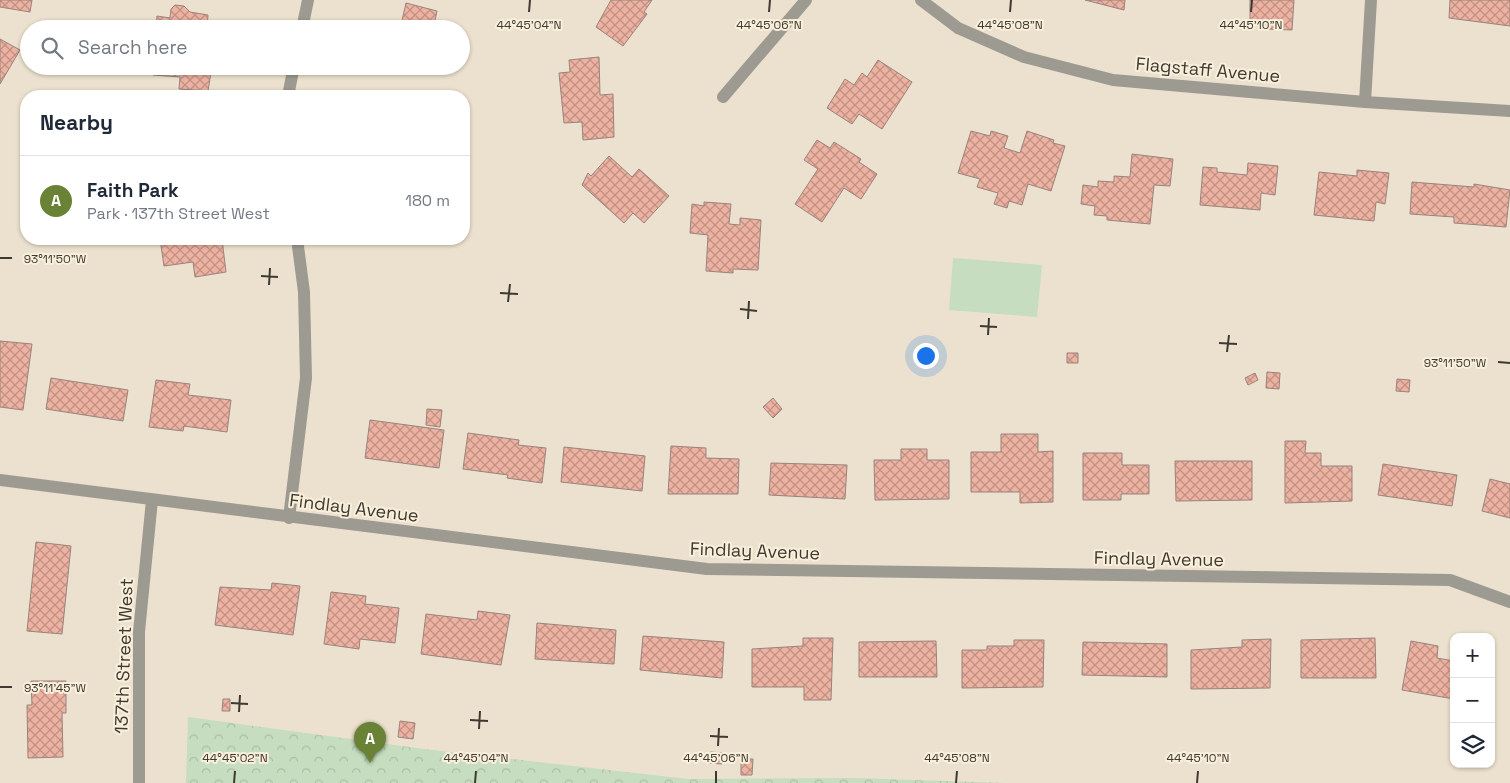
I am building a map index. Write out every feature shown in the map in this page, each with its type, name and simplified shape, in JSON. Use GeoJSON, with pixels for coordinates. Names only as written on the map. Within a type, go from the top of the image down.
{"type":"FeatureCollection","features":[{"type":"Feature","properties":{"kind":"street"},"geometry":{"type":"LineString","coordinates":[[304,20],[308,0]]}},
{"type":"Feature","properties":{"kind":"street"},"geometry":{"type":"LineString","coordinates":[[723,97],[806,0]]}},
{"type":"Feature","properties":{"kind":"street","name":"Flagstaff Avenue"},"geometry":{"type":"LineString","coordinates":[[921,0],[958,28],[1024,57],[1113,80],[1365,102],[1510,111]]}},
{"type":"Feature","properties":{"kind":"street"},"geometry":{"type":"LineString","coordinates":[[1365,102],[1372,0]]}},
{"type":"Feature","properties":{"kind":"street"},"geometry":{"type":"LineString","coordinates":[[289,90],[292,75]]}},
{"type":"Feature","properties":{"kind":"street"},"geometry":{"type":"LineString","coordinates":[[289,518],[306,378],[304,292],[298,245]]}},
{"type":"Feature","properties":{"kind":"street","name":"Findlay Avenue"},"geometry":{"type":"LineString","coordinates":[[0,480],[289,518],[707,569],[1450,580],[1510,602]]}},
{"type":"Feature","properties":{"kind":"street","name":"137th Street West"},"geometry":{"type":"LineString","coordinates":[[139,783],[139,632],[152,500]]}},
{"type":"Feature","properties":{"kind":"green space"},"geometry":{"type":"Polygon","coordinates":[[[953,258],[1042,265],[1037,317],[949,310],[953,258]]]}},
{"type":"Feature","properties":{"kind":"green space"},"geometry":{"type":"Polygon","coordinates":[[[188,717],[424,749],[688,779],[854,778],[1006,783],[186,783],[188,717]]]}},
{"type":"Feature","properties":{"kind":"building"},"geometry":{"type":"Polygon","coordinates":[[[0,0],[32,0],[30,12],[0,7],[0,0]]]}},
{"type":"Feature","properties":{"kind":"building"},"geometry":{"type":"Polygon","coordinates":[[[611,0],[652,0],[644,12],[647,14],[623,46],[596,27],[611,0]]]}},
{"type":"Feature","properties":{"kind":"building"},"geometry":{"type":"Polygon","coordinates":[[[1085,0],[1125,0],[1124,10],[1085,0]]]}},
{"type":"Feature","properties":{"kind":"building"},"geometry":{"type":"Polygon","coordinates":[[[1250,0],[1294,0],[1292,30],[1264,29],[1264,23],[1250,21],[1250,0]]]}},
{"type":"Feature","properties":{"kind":"building"},"geometry":{"type":"Polygon","coordinates":[[[1450,0],[1510,0],[1510,26],[1449,18],[1450,0]]]}},
{"type":"Feature","properties":{"kind":"building"},"geometry":{"type":"Polygon","coordinates":[[[406,3],[437,11],[435,20],[402,20],[406,3]]]}},
{"type":"Feature","properties":{"kind":"building"},"geometry":{"type":"Polygon","coordinates":[[[175,5],[184,6],[190,12],[208,15],[208,20],[157,20],[157,16],[170,18],[171,9],[175,5]]]}},
{"type":"Feature","properties":{"kind":"building"},"geometry":{"type":"Polygon","coordinates":[[[0,39],[20,50],[0,84],[0,39]]]}},
{"type":"Feature","properties":{"kind":"building"},"geometry":{"type":"Polygon","coordinates":[[[599,57],[600,95],[613,94],[614,137],[583,140],[582,122],[564,123],[559,73],[570,72],[569,60],[599,57]]]}},
{"type":"Feature","properties":{"kind":"building"},"geometry":{"type":"Polygon","coordinates":[[[878,60],[912,82],[882,129],[859,114],[852,124],[827,108],[845,79],[854,85],[862,73],[867,77],[878,60]]]}},
{"type":"Feature","properties":{"kind":"building"},"geometry":{"type":"Polygon","coordinates":[[[153,75],[211,75],[208,90],[179,89],[180,77],[153,75]]]}},
{"type":"Feature","properties":{"kind":"building"},"geometry":{"type":"Polygon","coordinates":[[[971,131],[990,136],[991,131],[1008,136],[1004,148],[1020,153],[1027,131],[1054,140],[1053,143],[1065,146],[1051,191],[1028,184],[1022,205],[1009,201],[1007,208],[994,204],[998,193],[977,187],[980,179],[958,173],[971,131]]]}},
{"type":"Feature","properties":{"kind":"building"},"geometry":{"type":"Polygon","coordinates":[[[817,140],[830,148],[834,142],[861,159],[859,162],[877,174],[861,199],[844,188],[822,222],[795,204],[818,169],[804,160],[817,140]]]}},
{"type":"Feature","properties":{"kind":"building"},"geometry":{"type":"Polygon","coordinates":[[[1132,154],[1173,159],[1170,186],[1154,185],[1150,224],[1107,220],[1107,216],[1094,215],[1095,206],[1081,204],[1083,185],[1098,187],[1098,181],[1114,182],[1114,176],[1130,177],[1132,154]]]}},
{"type":"Feature","properties":{"kind":"building"},"geometry":{"type":"Polygon","coordinates":[[[609,156],[632,177],[639,169],[669,196],[644,223],[633,213],[624,223],[582,185],[588,173],[591,176],[609,156]]]}},
{"type":"Feature","properties":{"kind":"building"},"geometry":{"type":"Polygon","coordinates":[[[1248,163],[1278,166],[1275,195],[1261,193],[1260,210],[1200,205],[1203,167],[1217,168],[1217,172],[1247,175],[1248,163]]]}},
{"type":"Feature","properties":{"kind":"building"},"geometry":{"type":"Polygon","coordinates":[[[1357,170],[1389,173],[1385,204],[1376,202],[1374,221],[1314,215],[1319,172],[1357,176],[1357,170]]]}},
{"type":"Feature","properties":{"kind":"building"},"geometry":{"type":"Polygon","coordinates":[[[1412,182],[1474,187],[1474,184],[1510,190],[1506,227],[1454,223],[1454,217],[1410,214],[1412,182]]]}},
{"type":"Feature","properties":{"kind":"building"},"geometry":{"type":"Polygon","coordinates":[[[704,202],[731,204],[729,224],[740,225],[740,218],[761,220],[758,270],[733,269],[733,273],[706,271],[708,235],[690,233],[692,204],[704,206],[704,202]]]}},
{"type":"Feature","properties":{"kind":"building"},"geometry":{"type":"Polygon","coordinates":[[[161,245],[223,245],[226,272],[195,277],[193,262],[164,266],[161,245]]]}},
{"type":"Feature","properties":{"kind":"building"},"geometry":{"type":"Polygon","coordinates":[[[0,341],[32,344],[23,410],[0,407],[0,341]]]}},
{"type":"Feature","properties":{"kind":"building"},"geometry":{"type":"Polygon","coordinates":[[[1067,353],[1078,353],[1078,363],[1067,363],[1067,353]]]}},
{"type":"Feature","properties":{"kind":"building"},"geometry":{"type":"Polygon","coordinates":[[[1267,372],[1280,373],[1279,389],[1266,388],[1267,372]]]}},
{"type":"Feature","properties":{"kind":"building"},"geometry":{"type":"Polygon","coordinates":[[[1255,373],[1258,380],[1248,385],[1245,378],[1255,373]]]}},
{"type":"Feature","properties":{"kind":"building"},"geometry":{"type":"Polygon","coordinates":[[[51,378],[128,390],[123,421],[46,409],[51,378]]]}},
{"type":"Feature","properties":{"kind":"building"},"geometry":{"type":"Polygon","coordinates":[[[1397,379],[1410,380],[1409,392],[1396,391],[1397,379]]]}},
{"type":"Feature","properties":{"kind":"building"},"geometry":{"type":"Polygon","coordinates":[[[156,380],[190,384],[188,395],[231,400],[227,432],[184,426],[183,431],[149,427],[156,380]]]}},
{"type":"Feature","properties":{"kind":"building"},"geometry":{"type":"Polygon","coordinates":[[[773,398],[782,409],[773,418],[763,407],[773,398]]]}},
{"type":"Feature","properties":{"kind":"building"},"geometry":{"type":"Polygon","coordinates":[[[427,409],[442,410],[440,427],[426,425],[427,409]]]}},
{"type":"Feature","properties":{"kind":"building"},"geometry":{"type":"Polygon","coordinates":[[[370,420],[444,430],[439,468],[365,458],[370,420]]]}},
{"type":"Feature","properties":{"kind":"building"},"geometry":{"type":"Polygon","coordinates":[[[468,433],[519,440],[518,445],[546,448],[542,483],[507,478],[508,475],[463,469],[468,433]]]}},
{"type":"Feature","properties":{"kind":"building"},"geometry":{"type":"Polygon","coordinates":[[[1001,434],[1038,434],[1038,452],[1053,451],[1053,502],[1020,503],[1020,492],[971,492],[971,452],[1001,452],[1001,434]]]}},
{"type":"Feature","properties":{"kind":"building"},"geometry":{"type":"Polygon","coordinates":[[[1285,441],[1306,441],[1305,453],[1321,453],[1321,466],[1352,466],[1352,501],[1285,503],[1285,441]]]}},
{"type":"Feature","properties":{"kind":"building"},"geometry":{"type":"Polygon","coordinates":[[[671,446],[706,448],[706,458],[739,459],[738,494],[668,494],[671,446]]]}},
{"type":"Feature","properties":{"kind":"building"},"geometry":{"type":"Polygon","coordinates":[[[564,447],[645,456],[642,491],[561,482],[564,447]]]}},
{"type":"Feature","properties":{"kind":"building"},"geometry":{"type":"Polygon","coordinates":[[[901,449],[927,449],[927,460],[949,460],[949,499],[875,500],[874,460],[901,460],[901,449]]]}},
{"type":"Feature","properties":{"kind":"building"},"geometry":{"type":"Polygon","coordinates":[[[1083,453],[1122,453],[1122,465],[1149,465],[1149,494],[1121,494],[1121,500],[1083,500],[1083,453]]]}},
{"type":"Feature","properties":{"kind":"building"},"geometry":{"type":"Polygon","coordinates":[[[1175,461],[1252,461],[1252,500],[1176,501],[1175,461]]]}},
{"type":"Feature","properties":{"kind":"building"},"geometry":{"type":"Polygon","coordinates":[[[771,463],[847,465],[845,499],[769,495],[771,463]]]}},
{"type":"Feature","properties":{"kind":"building"},"geometry":{"type":"Polygon","coordinates":[[[1383,464],[1457,475],[1452,506],[1378,495],[1383,464]]]}},
{"type":"Feature","properties":{"kind":"building"},"geometry":{"type":"Polygon","coordinates":[[[1490,479],[1510,484],[1510,518],[1482,511],[1490,479]]]}},
{"type":"Feature","properties":{"kind":"building"},"geometry":{"type":"Polygon","coordinates":[[[36,542],[71,546],[62,634],[27,631],[36,542]]]}},
{"type":"Feature","properties":{"kind":"building"},"geometry":{"type":"Polygon","coordinates":[[[272,583],[300,586],[293,635],[215,625],[220,587],[271,590],[272,583]]]}},
{"type":"Feature","properties":{"kind":"building"},"geometry":{"type":"Polygon","coordinates":[[[331,592],[366,596],[365,604],[399,608],[395,643],[360,639],[359,649],[324,644],[331,592]]]}},
{"type":"Feature","properties":{"kind":"building"},"geometry":{"type":"Polygon","coordinates":[[[478,611],[510,615],[501,665],[421,654],[426,614],[477,620],[478,611]]]}},
{"type":"Feature","properties":{"kind":"building"},"geometry":{"type":"Polygon","coordinates":[[[537,623],[616,630],[614,664],[535,659],[537,623]]]}},
{"type":"Feature","properties":{"kind":"building"},"geometry":{"type":"Polygon","coordinates":[[[643,636],[724,642],[722,678],[640,670],[643,636]]]}},
{"type":"Feature","properties":{"kind":"building"},"geometry":{"type":"Polygon","coordinates":[[[803,638],[833,638],[831,700],[804,700],[804,687],[752,687],[752,649],[803,646],[803,638]]]}},
{"type":"Feature","properties":{"kind":"building"},"geometry":{"type":"Polygon","coordinates":[[[1375,638],[1376,678],[1301,678],[1301,640],[1375,638]]]}},
{"type":"Feature","properties":{"kind":"building"},"geometry":{"type":"Polygon","coordinates":[[[1271,639],[1270,688],[1191,689],[1191,650],[1242,647],[1242,640],[1271,639]]]}},
{"type":"Feature","properties":{"kind":"building"},"geometry":{"type":"Polygon","coordinates":[[[1014,640],[1044,640],[1043,687],[962,688],[962,650],[987,650],[987,646],[1014,646],[1014,640]]]}},
{"type":"Feature","properties":{"kind":"building"},"geometry":{"type":"Polygon","coordinates":[[[936,641],[937,677],[859,677],[859,642],[936,641]]]}},
{"type":"Feature","properties":{"kind":"building"},"geometry":{"type":"Polygon","coordinates":[[[1411,641],[1438,646],[1437,658],[1450,660],[1450,698],[1402,690],[1411,641]]]}},
{"type":"Feature","properties":{"kind":"building"},"geometry":{"type":"Polygon","coordinates":[[[1083,642],[1167,644],[1167,677],[1082,675],[1083,642]]]}},
{"type":"Feature","properties":{"kind":"building"},"geometry":{"type":"Polygon","coordinates":[[[31,681],[66,681],[66,713],[62,713],[63,757],[28,758],[27,705],[32,705],[31,681]]]}},
{"type":"Feature","properties":{"kind":"building"},"geometry":{"type":"Polygon","coordinates":[[[223,699],[230,699],[230,711],[222,711],[223,699]]]}},
{"type":"Feature","properties":{"kind":"building"},"geometry":{"type":"Polygon","coordinates":[[[400,721],[415,723],[413,739],[398,737],[400,721]]]}},
{"type":"Feature","properties":{"kind":"building"},"geometry":{"type":"Polygon","coordinates":[[[710,752],[723,753],[722,764],[709,763],[710,752]]]}},
{"type":"Feature","properties":{"kind":"building"},"geometry":{"type":"Polygon","coordinates":[[[741,759],[753,759],[752,775],[741,775],[741,759]]]}},
{"type":"Feature","properties":{"kind":"place","name":"Faith Park"},"geometry":{"type":"Point","coordinates":[370,763]}}]}
